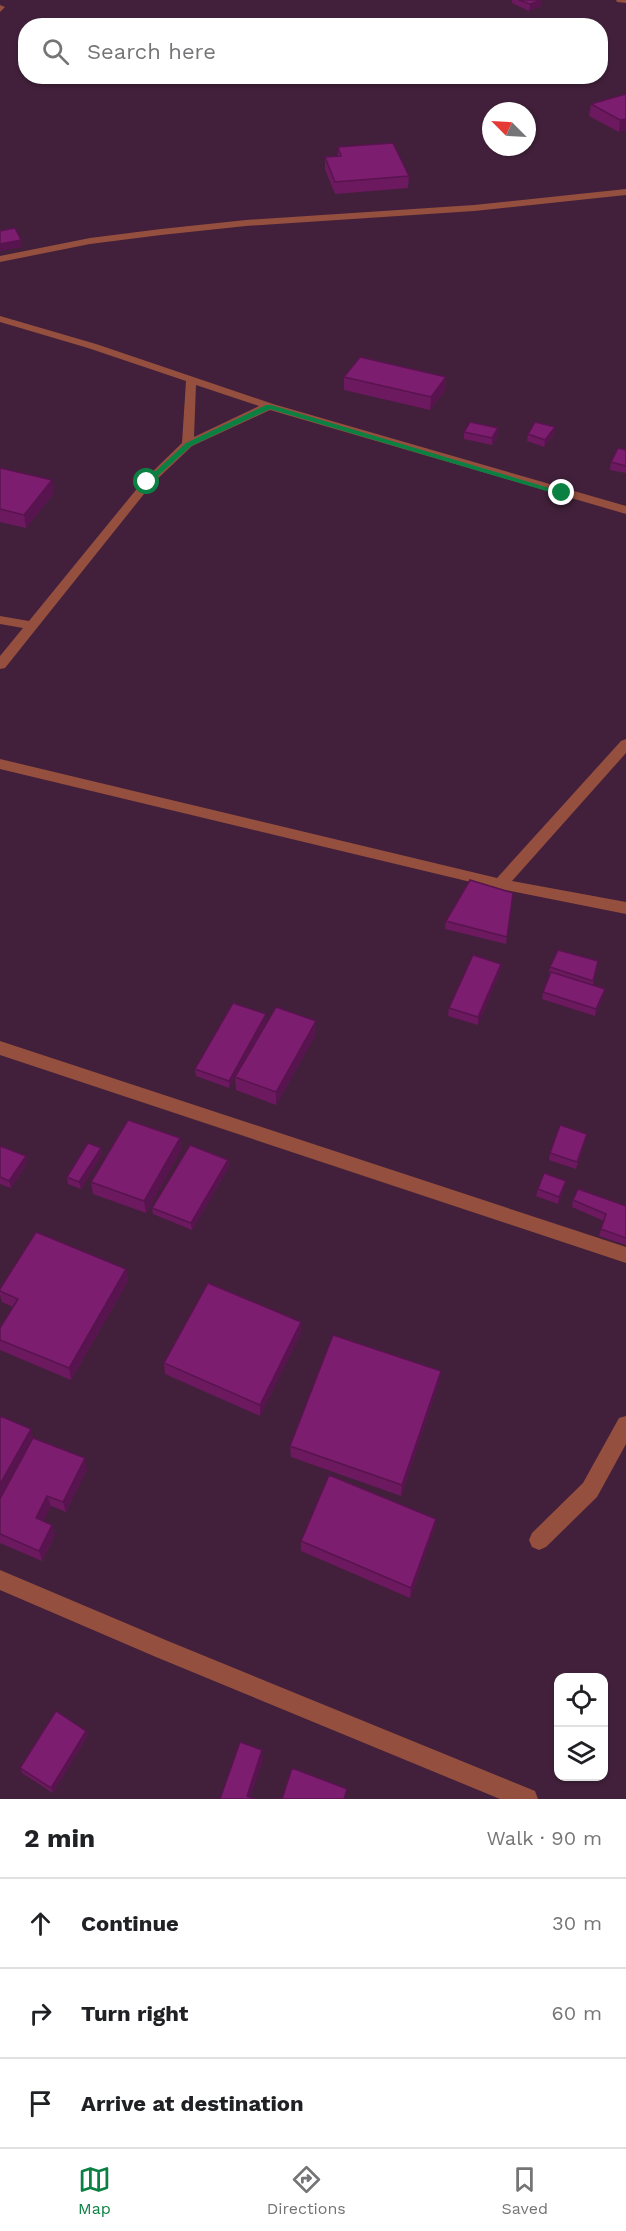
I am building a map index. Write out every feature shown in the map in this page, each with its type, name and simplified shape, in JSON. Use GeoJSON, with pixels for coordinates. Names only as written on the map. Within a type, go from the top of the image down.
{"type":"FeatureCollection","features":[{"type":"Feature","properties":{"kind":"street"},"geometry":{"type":"LineString","coordinates":[[620,0],[626,1]]}},
{"type":"Feature","properties":{"kind":"street"},"geometry":{"type":"LineString","coordinates":[[0,260],[90,241],[235,224],[463,209],[626,192]]}},
{"type":"Feature","properties":{"kind":"street"},"geometry":{"type":"LineString","coordinates":[[0,319],[92,346],[269,406],[626,510]]}},
{"type":"Feature","properties":{"kind":"street"},"geometry":{"type":"LineString","coordinates":[[188,444],[191,381]]}},
{"type":"Feature","properties":{"kind":"street"},"geometry":{"type":"LineString","coordinates":[[0,664],[147,482],[188,444],[269,406]]}},
{"type":"Feature","properties":{"kind":"street"},"geometry":{"type":"LineString","coordinates":[[0,620],[30,625]]}},
{"type":"Feature","properties":{"kind":"street"},"geometry":{"type":"LineString","coordinates":[[500,884],[626,744]]}},
{"type":"Feature","properties":{"kind":"street"},"geometry":{"type":"LineString","coordinates":[[0,764],[500,884],[626,908]]}},
{"type":"Feature","properties":{"kind":"street"},"geometry":{"type":"LineString","coordinates":[[0,1048],[626,1256]]}},
{"type":"Feature","properties":{"kind":"street"},"geometry":{"type":"LineString","coordinates":[[539,1540],[590,1490],[626,1425]]}},
{"type":"Feature","properties":{"kind":"street"},"geometry":{"type":"LineString","coordinates":[[0,1580],[163,1650],[527,1799]]}},
{"type":"Feature","properties":{"kind":"building"},"geometry":{"type":"Polygon","coordinates":[[[519,0],[541,0],[530,4],[519,0]]]}},
{"type":"Feature","properties":{"kind":"building"},"geometry":{"type":"Polygon","coordinates":[[[626,94],[626,119],[620,120],[591,104],[626,94]]]}},
{"type":"Feature","properties":{"kind":"building"},"geometry":{"type":"Polygon","coordinates":[[[393,143],[409,176],[335,182],[325,157],[341,156],[338,147],[393,143]]]}},
{"type":"Feature","properties":{"kind":"building"},"geometry":{"type":"Polygon","coordinates":[[[15,228],[21,240],[0,244],[0,231],[15,228]]]}},
{"type":"Feature","properties":{"kind":"building"},"geometry":{"type":"Polygon","coordinates":[[[360,357],[446,377],[431,397],[344,377],[360,357]]]}},
{"type":"Feature","properties":{"kind":"building"},"geometry":{"type":"Polygon","coordinates":[[[470,422],[498,428],[492,438],[464,432],[470,422]]]}},
{"type":"Feature","properties":{"kind":"building"},"geometry":{"type":"Polygon","coordinates":[[[535,422],[555,427],[545,440],[528,434],[535,422]]]}},
{"type":"Feature","properties":{"kind":"building"},"geometry":{"type":"Polygon","coordinates":[[[618,448],[626,450],[626,466],[611,462],[618,448]]]}},
{"type":"Feature","properties":{"kind":"building"},"geometry":{"type":"Polygon","coordinates":[[[0,468],[52,480],[24,515],[0,509],[0,468]]]}},
{"type":"Feature","properties":{"kind":"building"},"geometry":{"type":"Polygon","coordinates":[[[470,880],[513,893],[507,937],[446,921],[470,880]]]}},
{"type":"Feature","properties":{"kind":"building"},"geometry":{"type":"Polygon","coordinates":[[[558,950],[598,961],[593,981],[550,967],[558,950]]]}},
{"type":"Feature","properties":{"kind":"building"},"geometry":{"type":"Polygon","coordinates":[[[473,955],[501,964],[478,1017],[449,1008],[473,955]]]}},
{"type":"Feature","properties":{"kind":"building"},"geometry":{"type":"Polygon","coordinates":[[[551,972],[605,989],[596,1009],[543,992],[551,972]]]}},
{"type":"Feature","properties":{"kind":"building"},"geometry":{"type":"Polygon","coordinates":[[[233,1003],[266,1014],[229,1081],[195,1069],[233,1003]]]}},
{"type":"Feature","properties":{"kind":"building"},"geometry":{"type":"Polygon","coordinates":[[[276,1007],[316,1021],[276,1092],[235,1077],[276,1007]]]}},
{"type":"Feature","properties":{"kind":"building"},"geometry":{"type":"Polygon","coordinates":[[[128,1120],[180,1138],[144,1201],[91,1182],[128,1120]]]}},
{"type":"Feature","properties":{"kind":"building"},"geometry":{"type":"Polygon","coordinates":[[[560,1125],[587,1134],[577,1162],[550,1153],[560,1125]]]}},
{"type":"Feature","properties":{"kind":"building"},"geometry":{"type":"Polygon","coordinates":[[[88,1143],[101,1148],[79,1182],[67,1177],[88,1143]]]}},
{"type":"Feature","properties":{"kind":"building"},"geometry":{"type":"Polygon","coordinates":[[[190,1145],[228,1160],[191,1223],[152,1208],[190,1145]]]}},
{"type":"Feature","properties":{"kind":"building"},"geometry":{"type":"Polygon","coordinates":[[[0,1146],[26,1156],[9,1181],[0,1177],[0,1146]]]}},
{"type":"Feature","properties":{"kind":"building"},"geometry":{"type":"Polygon","coordinates":[[[544,1173],[566,1181],[559,1197],[538,1189],[544,1173]]]}},
{"type":"Feature","properties":{"kind":"building"},"geometry":{"type":"Polygon","coordinates":[[[578,1189],[626,1206],[626,1238],[601,1229],[606,1214],[573,1200],[578,1189]]]}},
{"type":"Feature","properties":{"kind":"building"},"geometry":{"type":"Polygon","coordinates":[[[36,1232],[126,1269],[69,1368],[0,1340],[0,1328],[18,1299],[0,1289],[36,1232]]]}},
{"type":"Feature","properties":{"kind":"building"},"geometry":{"type":"Polygon","coordinates":[[[208,1283],[301,1322],[260,1405],[164,1363],[208,1283]]]}},
{"type":"Feature","properties":{"kind":"building"},"geometry":{"type":"Polygon","coordinates":[[[333,1335],[441,1371],[402,1485],[290,1446],[333,1335]]]}},
{"type":"Feature","properties":{"kind":"building"},"geometry":{"type":"Polygon","coordinates":[[[0,1416],[31,1429],[0,1484],[0,1416]]]}},
{"type":"Feature","properties":{"kind":"building"},"geometry":{"type":"Polygon","coordinates":[[[33,1438],[85,1458],[63,1502],[47,1496],[36,1518],[52,1525],[39,1551],[0,1534],[0,1499],[33,1438]]]}},
{"type":"Feature","properties":{"kind":"building"},"geometry":{"type":"Polygon","coordinates":[[[329,1475],[436,1519],[411,1588],[301,1541],[329,1475]]]}},
{"type":"Feature","properties":{"kind":"building"},"geometry":{"type":"Polygon","coordinates":[[[56,1711],[86,1731],[51,1788],[20,1768],[56,1711]]]}},
{"type":"Feature","properties":{"kind":"building"},"geometry":{"type":"Polygon","coordinates":[[[240,1742],[262,1750],[247,1796],[255,1799],[220,1799],[240,1742]]]}},
{"type":"Feature","properties":{"kind":"building"},"geometry":{"type":"Polygon","coordinates":[[[292,1768],[347,1789],[344,1799],[282,1799],[292,1768]]]}},
{"type":"Feature","properties":{"kind":"route"},"geometry":{"type":"LineString","coordinates":[[147,482],[188,444],[269,406],[562,493]]}}]}
